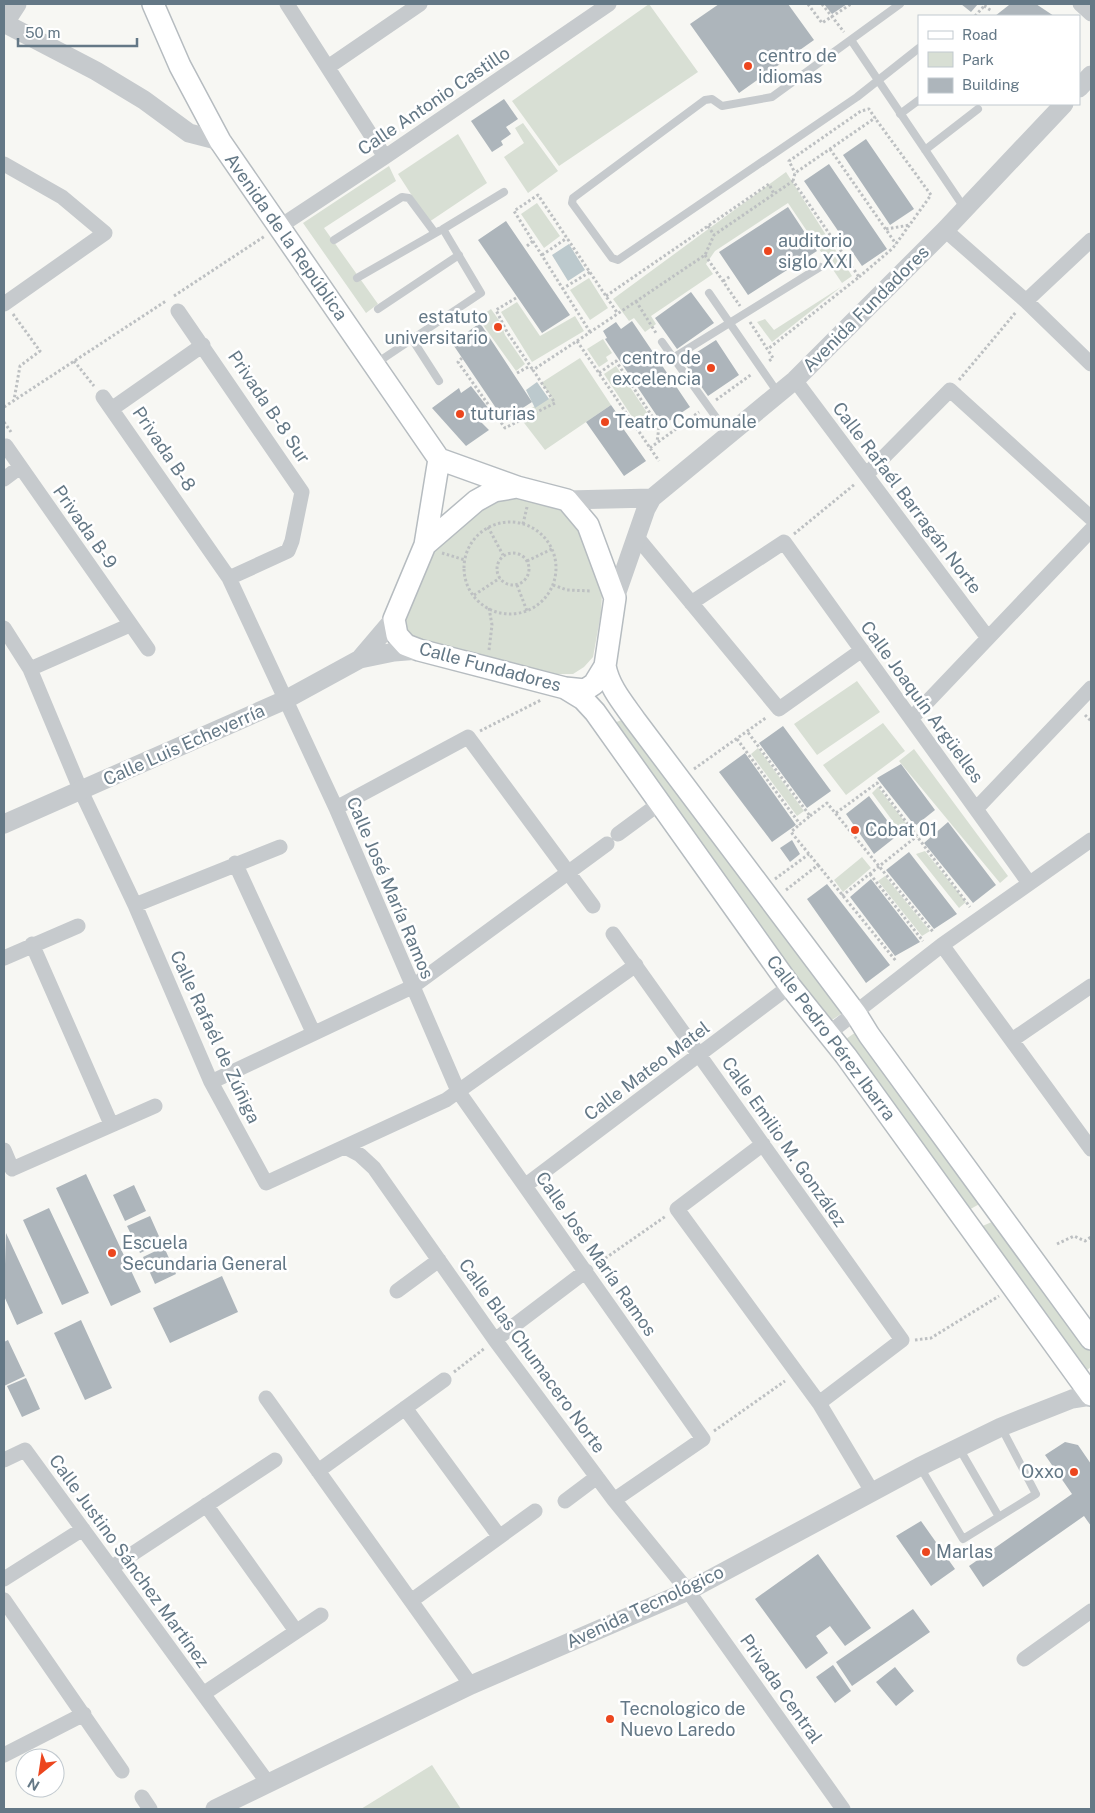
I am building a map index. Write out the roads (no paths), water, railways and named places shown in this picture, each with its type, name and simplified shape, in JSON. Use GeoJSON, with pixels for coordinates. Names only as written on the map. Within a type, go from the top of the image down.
{"type":"FeatureCollection","features":[{"type":"Feature","properties":{"kind":"main road","name":"Avenida de la República"},"geometry":{"type":"LineString","coordinates":[[153,4],[180,66],[220,141],[439,459]]}},
{"type":"Feature","properties":{"kind":"main road"},"geometry":{"type":"LineString","coordinates":[[432,549],[439,459],[523,493]]}},
{"type":"Feature","properties":{"kind":"main road"},"geometry":{"type":"LineString","coordinates":[[394,619],[432,549],[476,501],[494,491],[523,493],[567,500]]}},
{"type":"Feature","properties":{"kind":"main road","name":"Calle Fundadores"},"geometry":{"type":"LineString","coordinates":[[394,619],[396,635],[406,645],[419,650],[565,688],[586,690],[591,687],[604,666],[615,598],[588,525],[567,500]]}},
{"type":"Feature","properties":{"kind":"main road","name":"Calle Pedro Pérez Ibarra"},"geometry":{"type":"LineString","coordinates":[[604,666],[607,678],[635,720],[856,1014],[1091,1340]]}},
{"type":"Feature","properties":{"kind":"main road","name":"Calle Pedro Pérez Ibarra"},"geometry":{"type":"LineString","coordinates":[[565,688],[586,702],[613,736],[790,986],[829,1033],[969,1224],[1086,1391]]}},
{"type":"Feature","properties":{"kind":"main road"},"geometry":{"type":"LineString","coordinates":[[613,736],[611,725],[616,717],[626,714],[635,720]]}},
{"type":"Feature","properties":{"kind":"main road"},"geometry":{"type":"LineString","coordinates":[[969,1224],[995,1207]]}},
{"type":"Feature","properties":{"kind":"street"},"geometry":{"type":"LineString","coordinates":[[17,4],[4,23],[96,71],[144,100],[189,133],[220,141]]}},
{"type":"Feature","properties":{"kind":"street"},"geometry":{"type":"LineString","coordinates":[[286,4],[385,157]]}},
{"type":"Feature","properties":{"kind":"street"},"geometry":{"type":"LineString","coordinates":[[328,67],[420,4]]}},
{"type":"Feature","properties":{"kind":"street","name":"Calle Antonio Castillo"},"geometry":{"type":"LineString","coordinates":[[279,227],[609,4]]}},
{"type":"Feature","properties":{"kind":"street"},"geometry":{"type":"LineString","coordinates":[[1080,4],[1091,14]]}},
{"type":"Feature","properties":{"kind":"street"},"geometry":{"type":"LineString","coordinates":[[1080,87],[1091,75]]}},
{"type":"Feature","properties":{"kind":"street","name":"Avenida Fundadores"},"geometry":{"type":"LineString","coordinates":[[652,498],[795,380],[945,230],[1063,105]]}},
{"type":"Feature","properties":{"kind":"street"},"geometry":{"type":"LineString","coordinates":[[4,164],[62,197],[105,234],[6,301]]}},
{"type":"Feature","properties":{"kind":"street"},"geometry":{"type":"LineString","coordinates":[[945,230],[1026,301],[1091,364]]}},
{"type":"Feature","properties":{"kind":"street"},"geometry":{"type":"LineString","coordinates":[[1026,301],[1091,240]]}},
{"type":"Feature","properties":{"kind":"street","name":"Privada B-8 Sur"},"geometry":{"type":"LineString","coordinates":[[178,311],[302,492],[292,541],[288,551],[229,578]]}},
{"type":"Feature","properties":{"kind":"street","name":"Privada B-8"},"geometry":{"type":"LineString","coordinates":[[203,345],[108,402],[229,578],[284,700]]}},
{"type":"Feature","properties":{"kind":"street","name":"Calle Rafaél Barragán Norte"},"geometry":{"type":"LineString","coordinates":[[795,380],[988,638]]}},
{"type":"Feature","properties":{"kind":"street"},"geometry":{"type":"LineString","coordinates":[[867,474],[950,390],[1091,518]]}},
{"type":"Feature","properties":{"kind":"street","name":"Privada B-9"},"geometry":{"type":"LineString","coordinates":[[6,446],[148,649]]}},
{"type":"Feature","properties":{"kind":"street"},"geometry":{"type":"LineString","coordinates":[[4,479],[20,467]]}},
{"type":"Feature","properties":{"kind":"street"},"geometry":{"type":"LineString","coordinates":[[567,500],[652,498]]}},
{"type":"Feature","properties":{"kind":"street","name":"Calle Fundadores"},"geometry":{"type":"LineString","coordinates":[[615,598],[636,536],[652,498]]}},
{"type":"Feature","properties":{"kind":"street"},"geometry":{"type":"LineString","coordinates":[[911,718],[1091,530]]}},
{"type":"Feature","properties":{"kind":"street"},"geometry":{"type":"LineString","coordinates":[[636,536],[779,709],[862,650]]}},
{"type":"Feature","properties":{"kind":"street","name":"Calle Joaquín Argüelles"},"geometry":{"type":"LineString","coordinates":[[691,603],[784,542],[1028,883]]}},
{"type":"Feature","properties":{"kind":"street","name":"Calle Luis Echeverría"},"geometry":{"type":"LineString","coordinates":[[360,659],[394,619]]}},
{"type":"Feature","properties":{"kind":"street"},"geometry":{"type":"LineString","coordinates":[[30,668],[130,625]]}},
{"type":"Feature","properties":{"kind":"street","name":"Calle Rafaél de Zúñiga"},"geometry":{"type":"LineString","coordinates":[[4,628],[30,668],[81,791],[135,905],[211,1082],[266,1183],[344,1147]]}},
{"type":"Feature","properties":{"kind":"street","name":"Calle Luis Echeverría"},"geometry":{"type":"LineString","coordinates":[[4,824],[284,700],[360,659],[394,652],[419,650]]}},
{"type":"Feature","properties":{"kind":"street"},"geometry":{"type":"LineString","coordinates":[[976,809],[1091,688]]}},
{"type":"Feature","properties":{"kind":"street","name":"Calle José María Ramos"},"geometry":{"type":"LineString","coordinates":[[284,700],[336,808],[458,1091],[703,1439],[614,1500]]}},
{"type":"Feature","properties":{"kind":"street"},"geometry":{"type":"LineString","coordinates":[[336,808],[468,737],[593,906]]}},
{"type":"Feature","properties":{"kind":"street"},"geometry":{"type":"LineString","coordinates":[[211,1082],[313,1032],[412,987],[570,873],[660,802]]}},
{"type":"Feature","properties":{"kind":"street"},"geometry":{"type":"LineString","coordinates":[[829,1033],[856,1014],[938,939],[1028,883],[1091,840]]}},
{"type":"Feature","properties":{"kind":"street"},"geometry":{"type":"LineString","coordinates":[[135,905],[235,863],[280,847]]}},
{"type":"Feature","properties":{"kind":"street"},"geometry":{"type":"LineString","coordinates":[[235,863],[313,1032]]}},
{"type":"Feature","properties":{"kind":"street"},"geometry":{"type":"LineString","coordinates":[[4,958],[32,944],[78,926]]}},
{"type":"Feature","properties":{"kind":"street","name":"Calle Emilio M. González"},"geometry":{"type":"LineString","coordinates":[[613,934],[902,1340],[819,1403]]}},
{"type":"Feature","properties":{"kind":"street"},"geometry":{"type":"LineString","coordinates":[[938,939],[1091,1149]]}},
{"type":"Feature","properties":{"kind":"street"},"geometry":{"type":"LineString","coordinates":[[32,944],[111,1124]]}},
{"type":"Feature","properties":{"kind":"street"},"geometry":{"type":"LineString","coordinates":[[344,1147],[429,1108],[458,1091],[636,965]]}},
{"type":"Feature","properties":{"kind":"street","name":"Calle Mateo Matel"},"geometry":{"type":"LineString","coordinates":[[526,1185],[790,986]]}},
{"type":"Feature","properties":{"kind":"street"},"geometry":{"type":"LineString","coordinates":[[1012,1040],[1091,986]]}},
{"type":"Feature","properties":{"kind":"street"},"geometry":{"type":"LineString","coordinates":[[4,1150],[12,1169],[155,1106]]}},
{"type":"Feature","properties":{"kind":"street"},"geometry":{"type":"LineString","coordinates":[[763,1144],[677,1209],[795,1373],[819,1403],[873,1493]]}},
{"type":"Feature","properties":{"kind":"street","name":"Calle Blas Chumacero Norte"},"geometry":{"type":"LineString","coordinates":[[344,1147],[360,1155],[374,1168],[495,1340],[614,1500],[688,1591]]}},
{"type":"Feature","properties":{"kind":"street"},"geometry":{"type":"LineString","coordinates":[[396,1291],[439,1260]]}},
{"type":"Feature","properties":{"kind":"street"},"geometry":{"type":"LineString","coordinates":[[495,1340],[586,1271]]}},
{"type":"Feature","properties":{"kind":"street"},"geometry":{"type":"LineString","coordinates":[[318,1471],[444,1380]]}},
{"type":"Feature","properties":{"kind":"street","name":"Avenida Tecnológico"},"geometry":{"type":"LineString","coordinates":[[215,1809],[471,1685],[688,1591],[920,1466],[1001,1427],[1086,1391]]}},
{"type":"Feature","properties":{"kind":"street"},"geometry":{"type":"LineString","coordinates":[[266,1398],[471,1685]]}},
{"type":"Feature","properties":{"kind":"street"},"geometry":{"type":"LineString","coordinates":[[405,1408],[499,1536]]}},
{"type":"Feature","properties":{"kind":"street","name":"Calle Justino Sánchez Martínez"},"geometry":{"type":"LineString","coordinates":[[4,1460],[25,1450],[268,1783]]}},
{"type":"Feature","properties":{"kind":"street"},"geometry":{"type":"LineString","coordinates":[[111,1568],[274,1460]]}},
{"type":"Feature","properties":{"kind":"street"},"geometry":{"type":"LineString","coordinates":[[564,1501],[597,1477]]}},
{"type":"Feature","properties":{"kind":"street"},"geometry":{"type":"LineString","coordinates":[[206,1505],[296,1631]]}},
{"type":"Feature","properties":{"kind":"street"},"geometry":{"type":"LineString","coordinates":[[411,1601],[535,1511]]}},
{"type":"Feature","properties":{"kind":"street"},"geometry":{"type":"LineString","coordinates":[[4,1579],[83,1529]]}},
{"type":"Feature","properties":{"kind":"street","name":"Privada Central"},"geometry":{"type":"LineString","coordinates":[[688,1591],[843,1809]]}},
{"type":"Feature","properties":{"kind":"street"},"geometry":{"type":"LineString","coordinates":[[4,1600],[122,1771]]}},
{"type":"Feature","properties":{"kind":"street"},"geometry":{"type":"LineString","coordinates":[[1024,1659],[1091,1611]]}},
{"type":"Feature","properties":{"kind":"street","name":"Calle Justino Sánchez Martínez"},"geometry":{"type":"LineString","coordinates":[[203,1694],[321,1615]]}},
{"type":"Feature","properties":{"kind":"street"},"geometry":{"type":"LineString","coordinates":[[4,1755],[84,1714]]}},
{"type":"Feature","properties":{"kind":"lane"},"geometry":{"type":"LineString","coordinates":[[900,4],[772,97],[722,106],[712,99],[705,100],[572,198],[572,203],[612,258],[618,260],[879,80],[918,49]]}},
{"type":"Feature","properties":{"kind":"lane"},"geometry":{"type":"LineString","coordinates":[[851,40],[965,209]]}},
{"type":"Feature","properties":{"kind":"lane"},"geometry":{"type":"LineString","coordinates":[[900,114],[918,101]]}},
{"type":"Feature","properties":{"kind":"lane"},"geometry":{"type":"LineString","coordinates":[[925,150],[978,109]]}},
{"type":"Feature","properties":{"kind":"lane"},"geometry":{"type":"LineString","coordinates":[[357,278],[504,192]]}},
{"type":"Feature","properties":{"kind":"lane"},"geometry":{"type":"LineString","coordinates":[[334,240],[402,197],[409,198],[435,233]]}},
{"type":"Feature","properties":{"kind":"lane"},"geometry":{"type":"LineString","coordinates":[[375,364],[481,293],[443,229]]}},
{"type":"Feature","properties":{"kind":"lane"},"geometry":{"type":"LineString","coordinates":[[378,309],[459,255]]}},
{"type":"Feature","properties":{"kind":"lane"},"geometry":{"type":"LineString","coordinates":[[673,358],[820,267]]}},
{"type":"Feature","properties":{"kind":"lane"},"geometry":{"type":"LineString","coordinates":[[709,293],[778,393]]}},
{"type":"Feature","properties":{"kind":"lane"},"geometry":{"type":"LineString","coordinates":[[412,339],[440,381]]}},
{"type":"Feature","properties":{"kind":"lane"},"geometry":{"type":"LineString","coordinates":[[662,342],[728,434]]}},
{"type":"Feature","properties":{"kind":"lane"},"geometry":{"type":"LineString","coordinates":[[920,1466],[962,1539],[1036,1494],[1001,1427]]}},
{"type":"Feature","properties":{"kind":"lane"},"geometry":{"type":"LineString","coordinates":[[959,1448],[999,1517]]}},
{"type":"Feature","properties":{"kind":"place","name":"centro de idiomas"},"geometry":{"type":"Point","coordinates":[748,66]}},
{"type":"Feature","properties":{"kind":"place","name":"auditorio siglo XXI"},"geometry":{"type":"Point","coordinates":[768,251]}},
{"type":"Feature","properties":{"kind":"place","name":"estatuto universitario"},"geometry":{"type":"Point","coordinates":[498,327]}},
{"type":"Feature","properties":{"kind":"place","name":"centro de excelencia"},"geometry":{"type":"Point","coordinates":[711,368]}},
{"type":"Feature","properties":{"kind":"place","name":"tuturias"},"geometry":{"type":"Point","coordinates":[460,414]}},
{"type":"Feature","properties":{"kind":"place","name":"Teatro Comunale"},"geometry":{"type":"Point","coordinates":[605,422]}},
{"type":"Feature","properties":{"kind":"place","name":"Cobat 01"},"geometry":{"type":"Point","coordinates":[855,830]}},
{"type":"Feature","properties":{"kind":"place","name":"Escuela Secundaria General"},"geometry":{"type":"Point","coordinates":[112,1253]}},
{"type":"Feature","properties":{"kind":"place","name":"Oxxo"},"geometry":{"type":"Point","coordinates":[1074,1472]}},
{"type":"Feature","properties":{"kind":"place","name":"Marlas"},"geometry":{"type":"Point","coordinates":[926,1552]}},
{"type":"Feature","properties":{"kind":"place","name":"Tecnologico de Nuevo Laredo"},"geometry":{"type":"Point","coordinates":[610,1719]}}]}
